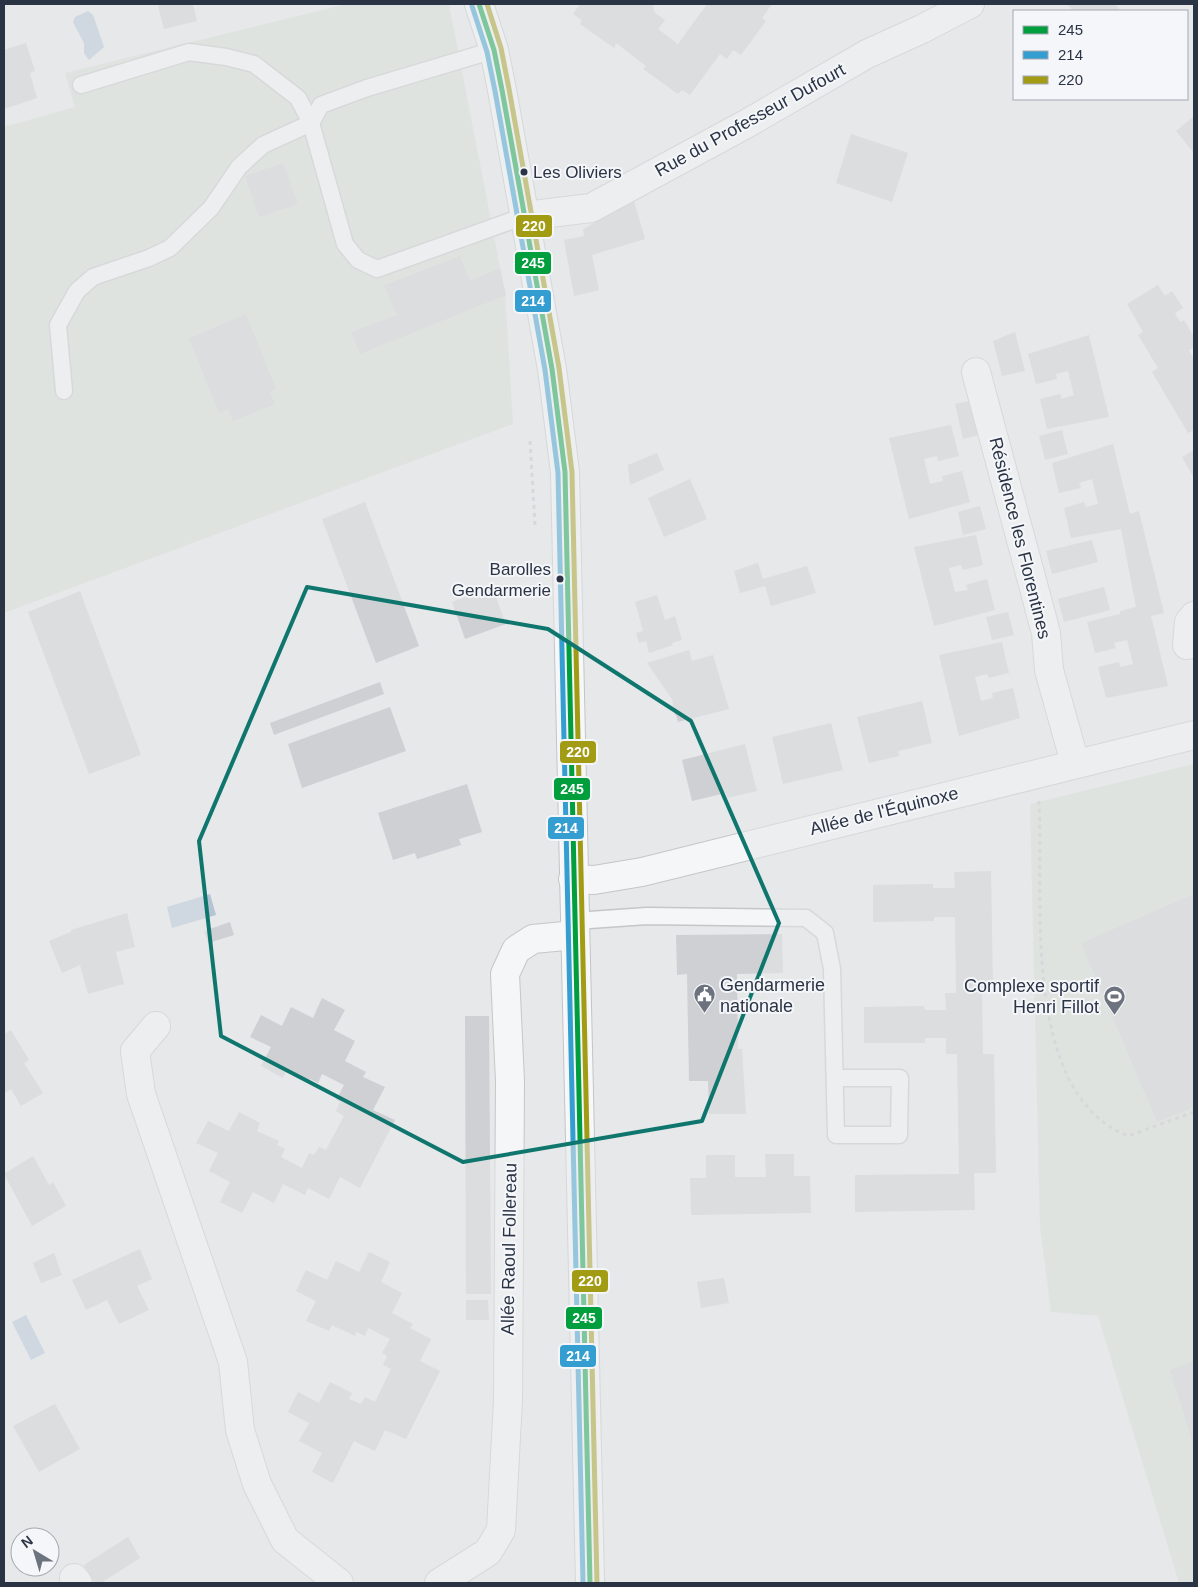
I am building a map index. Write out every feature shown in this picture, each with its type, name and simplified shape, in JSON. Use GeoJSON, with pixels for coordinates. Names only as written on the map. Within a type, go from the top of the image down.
{"type":"FeatureCollection","features":[{"type":"Feature","properties":{"kind":"main road"},"geometry":{"type":"LineString","coordinates":[[480,4],[494,50],[525,216],[552,369],[565,472],[590,1583]]}},
{"type":"Feature","properties":{"kind":"main road"},"geometry":{"type":"LineString","coordinates":[[494,50],[496,4]]}},
{"type":"Feature","properties":{"kind":"street","name":"Rue du Professeur Dufourt"},"geometry":{"type":"LineString","coordinates":[[525,216],[591,208],[746,124],[867,54],[922,29],[970,4]]}},
{"type":"Feature","properties":{"kind":"street","name":"Résidence les Florentines"},"geometry":{"type":"LineString","coordinates":[[976,372],[1046,633],[1049,670],[1075,763]]}},
{"type":"Feature","properties":{"kind":"street"},"geometry":{"type":"LineString","coordinates":[[1187,644],[1189,622],[1194,616]]}},
{"type":"Feature","properties":{"kind":"street","name":"Allée de l'Équinoxe"},"geometry":{"type":"LineString","coordinates":[[573,879],[594,880],[642,872],[1194,735]]}},
{"type":"Feature","properties":{"kind":"street","name":"Allée Raoul Follereau"},"geometry":{"type":"LineString","coordinates":[[439,1583],[488,1552],[501,1530],[508,1400],[510,1100],[505,974],[516,950],[533,939],[575,928]]}},
{"type":"Feature","properties":{"kind":"street"},"geometry":{"type":"LineString","coordinates":[[156,1026],[135,1051],[141,1094],[233,1362],[240,1430],[256,1484],[285,1540],[339,1583]]}},
{"type":"Feature","properties":{"kind":"lane"},"geometry":{"type":"LineString","coordinates":[[64,391],[58,325],[77,291],[94,277],[149,258],[170,248],[211,208],[239,167],[263,145],[311,123],[321,105],[367,88],[494,50]]}},
{"type":"Feature","properties":{"kind":"lane"},"geometry":{"type":"LineString","coordinates":[[81,85],[189,52],[226,57],[254,64],[298,98],[311,123],[345,244],[358,260],[377,269],[525,216]]}},
{"type":"Feature","properties":{"kind":"lane"},"geometry":{"type":"LineString","coordinates":[[575,928],[647,916],[806,918],[825,933],[832,969],[836,1136],[899,1135],[900,1078],[836,1078]]}},
{"type":"Feature","properties":{"kind":"path"},"geometry":{"type":"LineString","coordinates":[[1034,774],[1039,792],[1040,810],[1041,950],[1047,1015],[1057,1053],[1073,1085],[1090,1109],[1110,1129],[1128,1136],[1194,1112]]}},
{"type":"Feature","properties":{"kind":"highlighted area"},"geometry":{"type":"Polygon","coordinates":[[[307,587],[548,629],[691,721],[779,923],[702,1121],[463,1162],[221,1036],[199,841],[307,587]]]}},
{"type":"Feature","properties":{"kind":"shaded area"},"geometry":{"type":"Polygon","coordinates":[[[347,4],[449,4],[505,293],[513,424],[4,613],[4,127],[75,107],[65,73],[347,4]]]}},
{"type":"Feature","properties":{"kind":"shaded area","name":"Complexe sportif Henri Fillot"},"geometry":{"type":"Polygon","coordinates":[[[1194,764],[1194,1583],[1179,1583],[1098,1316],[1051,1312],[1040,1227],[1030,804],[1194,764]]]}},
{"type":"Feature","properties":{"kind":"water"},"geometry":{"type":"Polygon","coordinates":[[[88,11],[93,15],[104,47],[89,60],[84,53],[84,43],[73,22],[75,17],[88,11]]]}},
{"type":"Feature","properties":{"kind":"water"},"geometry":{"type":"Polygon","coordinates":[[[210,894],[216,915],[172,928],[167,907],[210,894]]]}},
{"type":"Feature","properties":{"kind":"water"},"geometry":{"type":"Polygon","coordinates":[[[26,1315],[45,1353],[31,1360],[12,1322],[26,1315]]]}},
{"type":"Feature","properties":{"kind":"building"},"geometry":{"type":"Polygon","coordinates":[[[163,4],[193,4],[197,21],[164,29],[158,6],[163,4]]]}},
{"type":"Feature","properties":{"kind":"building"},"geometry":{"type":"Polygon","coordinates":[[[580,4],[653,4],[654,12],[665,20],[658,29],[678,44],[707,4],[772,4],[762,18],[766,21],[741,55],[733,50],[727,59],[720,54],[690,95],[682,90],[678,94],[643,69],[646,66],[616,43],[614,48],[580,24],[582,20],[573,14],[580,4]]]}},
{"type":"Feature","properties":{"kind":"building"},"geometry":{"type":"Polygon","coordinates":[[[1067,4],[1115,4],[1120,10],[1072,10],[1067,4]]]}},
{"type":"Feature","properties":{"kind":"building"},"geometry":{"type":"Polygon","coordinates":[[[26,43],[35,71],[30,73],[37,98],[4,109],[4,50],[26,43]]]}},
{"type":"Feature","properties":{"kind":"building"},"geometry":{"type":"Polygon","coordinates":[[[1194,116],[1194,153],[1176,131],[1194,116]]]}},
{"type":"Feature","properties":{"kind":"building"},"geometry":{"type":"Polygon","coordinates":[[[851,134],[908,153],[892,202],[836,183],[851,134]]]}},
{"type":"Feature","properties":{"kind":"building"},"geometry":{"type":"Polygon","coordinates":[[[283,163],[298,204],[259,217],[245,176],[283,163]]]}},
{"type":"Feature","properties":{"kind":"building"},"geometry":{"type":"Polygon","coordinates":[[[634,201],[645,239],[592,255],[599,290],[574,296],[564,240],[584,236],[583,229],[634,201]]]}},
{"type":"Feature","properties":{"kind":"building"},"geometry":{"type":"Polygon","coordinates":[[[460,256],[470,281],[500,268],[506,295],[360,354],[351,332],[397,315],[384,285],[460,256]]]}},
{"type":"Feature","properties":{"kind":"building"},"geometry":{"type":"Polygon","coordinates":[[[1158,285],[1165,296],[1172,291],[1183,308],[1175,313],[1180,322],[1184,320],[1194,337],[1194,347],[1189,350],[1194,360],[1194,430],[1188,433],[1152,372],[1158,368],[1138,335],[1143,332],[1127,304],[1158,285]]]}},
{"type":"Feature","properties":{"kind":"building"},"geometry":{"type":"Polygon","coordinates":[[[246,314],[276,389],[270,392],[275,404],[233,421],[228,409],[219,413],[189,338],[246,314]]]}},
{"type":"Feature","properties":{"kind":"building"},"geometry":{"type":"Polygon","coordinates":[[[1015,332],[1025,371],[1002,376],[993,341],[1015,332]]]}},
{"type":"Feature","properties":{"kind":"building"},"geometry":{"type":"Polygon","coordinates":[[[1089,335],[1109,417],[1047,429],[1040,399],[1060,394],[1062,399],[1074,395],[1068,371],[1056,374],[1057,379],[1036,384],[1028,354],[1089,335]]]}},
{"type":"Feature","properties":{"kind":"building"},"geometry":{"type":"Polygon","coordinates":[[[978,399],[986,433],[963,439],[955,404],[978,399]]]}},
{"type":"Feature","properties":{"kind":"building"},"geometry":{"type":"Polygon","coordinates":[[[951,425],[959,456],[938,461],[937,456],[924,459],[930,484],[943,481],[942,476],[962,471],[970,502],[909,519],[889,438],[951,425]]]}},
{"type":"Feature","properties":{"kind":"building"},"geometry":{"type":"Polygon","coordinates":[[[1062,430],[1068,454],[1045,460],[1039,436],[1062,430]]]}},
{"type":"Feature","properties":{"kind":"building"},"geometry":{"type":"Polygon","coordinates":[[[1113,444],[1130,514],[1139,511],[1164,613],[1151,616],[1168,686],[1106,698],[1098,667],[1119,662],[1120,667],[1133,664],[1127,640],[1114,643],[1116,648],[1095,653],[1087,622],[1120,614],[1120,611],[1136,607],[1121,529],[1071,538],[1064,508],[1084,502],[1086,507],[1098,504],[1092,479],[1079,483],[1081,488],[1059,493],[1052,463],[1113,444]]]}},
{"type":"Feature","properties":{"kind":"building"},"geometry":{"type":"Polygon","coordinates":[[[1194,450],[1194,478],[1182,457],[1194,450]]]}},
{"type":"Feature","properties":{"kind":"building"},"geometry":{"type":"Polygon","coordinates":[[[657,453],[664,470],[630,485],[628,465],[657,453]]]}},
{"type":"Feature","properties":{"kind":"building"},"geometry":{"type":"Polygon","coordinates":[[[690,479],[707,519],[664,537],[648,498],[690,479]]]}},
{"type":"Feature","properties":{"kind":"building"},"geometry":{"type":"Polygon","coordinates":[[[365,502],[419,646],[376,663],[322,519],[365,502]]]}},
{"type":"Feature","properties":{"kind":"building"},"geometry":{"type":"Polygon","coordinates":[[[980,506],[986,529],[963,535],[958,512],[980,506]]]}},
{"type":"Feature","properties":{"kind":"building"},"geometry":{"type":"Polygon","coordinates":[[[976,535],[983,565],[963,570],[961,565],[949,568],[955,592],[968,590],[966,585],[987,579],[995,610],[934,626],[914,547],[976,535]]]}},
{"type":"Feature","properties":{"kind":"building"},"geometry":{"type":"Polygon","coordinates":[[[1092,540],[1098,562],[1052,574],[1046,551],[1092,540]]]}},
{"type":"Feature","properties":{"kind":"building"},"geometry":{"type":"Polygon","coordinates":[[[758,563],[763,579],[807,566],[816,593],[771,606],[765,586],[740,593],[734,571],[758,563]]]}},
{"type":"Feature","properties":{"kind":"building"},"geometry":{"type":"Polygon","coordinates":[[[492,587],[506,624],[465,639],[452,602],[492,587]]]}},
{"type":"Feature","properties":{"kind":"building"},"geometry":{"type":"Polygon","coordinates":[[[1104,587],[1110,610],[1064,622],[1058,599],[1104,587]]]}},
{"type":"Feature","properties":{"kind":"building"},"geometry":{"type":"Polygon","coordinates":[[[80,591],[141,755],[89,774],[28,612],[80,591]]]}},
{"type":"Feature","properties":{"kind":"building"},"geometry":{"type":"Polygon","coordinates":[[[657,595],[665,620],[675,616],[682,640],[649,653],[646,641],[639,643],[636,633],[643,631],[635,602],[657,595]]]}},
{"type":"Feature","properties":{"kind":"building"},"geometry":{"type":"Polygon","coordinates":[[[1008,612],[1014,635],[992,640],[986,617],[1008,612]]]}},
{"type":"Feature","properties":{"kind":"building"},"geometry":{"type":"Polygon","coordinates":[[[1002,642],[1009,673],[989,678],[987,674],[975,677],[981,701],[993,698],[992,693],[1013,688],[1020,718],[959,736],[939,655],[1002,642]]]}},
{"type":"Feature","properties":{"kind":"building"},"geometry":{"type":"Polygon","coordinates":[[[689,650],[692,661],[713,655],[729,709],[678,722],[672,699],[647,663],[689,650]]]}},
{"type":"Feature","properties":{"kind":"building"},"geometry":{"type":"Polygon","coordinates":[[[380,682],[384,694],[274,735],[270,723],[380,682]]]}},
{"type":"Feature","properties":{"kind":"building"},"geometry":{"type":"Polygon","coordinates":[[[922,701],[932,743],[898,751],[899,756],[869,763],[857,717],[922,701]]]}},
{"type":"Feature","properties":{"kind":"building"},"geometry":{"type":"Polygon","coordinates":[[[390,707],[406,751],[302,788],[288,744],[390,707]]]}},
{"type":"Feature","properties":{"kind":"building"},"geometry":{"type":"Polygon","coordinates":[[[831,723],[843,770],[783,784],[772,737],[831,723]]]}},
{"type":"Feature","properties":{"kind":"building"},"geometry":{"type":"Polygon","coordinates":[[[745,744],[757,791],[727,798],[726,793],[692,801],[682,760],[745,744]]]}},
{"type":"Feature","properties":{"kind":"building"},"geometry":{"type":"Polygon","coordinates":[[[467,784],[482,832],[459,839],[461,845],[417,859],[415,853],[393,860],[378,813],[467,784]]]}},
{"type":"Feature","properties":{"kind":"building"},"geometry":{"type":"Polygon","coordinates":[[[991,871],[993,993],[982,993],[983,1054],[994,1054],[996,1173],[974,1173],[975,1210],[855,1212],[855,1175],[959,1174],[957,1054],[946,1054],[946,1038],[925,1038],[925,1043],[864,1043],[864,1007],[924,1006],[925,1010],[946,1010],[945,993],[956,993],[955,917],[934,917],[934,921],[873,922],[873,885],[933,884],[933,888],[955,888],[954,872],[991,871]]]}},
{"type":"Feature","properties":{"kind":"building"},"geometry":{"type":"Polygon","coordinates":[[[1194,894],[1194,1107],[1157,1122],[1081,943],[1194,894]]]}},
{"type":"Feature","properties":{"kind":"building"},"geometry":{"type":"Polygon","coordinates":[[[127,913],[135,947],[116,952],[124,984],[88,994],[80,965],[62,973],[49,941],[71,932],[71,930],[127,913]]]}},
{"type":"Feature","properties":{"kind":"building"},"geometry":{"type":"Polygon","coordinates":[[[230,922],[234,935],[208,943],[204,931],[230,922]]]}},
{"type":"Feature","properties":{"kind":"building"},"geometry":{"type":"Polygon","coordinates":[[[782,934],[783,973],[737,974],[738,1049],[742,1049],[746,1114],[709,1114],[708,1081],[689,1081],[687,974],[677,975],[676,935],[782,934]]]}},
{"type":"Feature","properties":{"kind":"building"},"geometry":{"type":"Polygon","coordinates":[[[322,998],[345,1010],[334,1030],[355,1041],[345,1061],[366,1072],[363,1077],[385,1087],[373,1110],[395,1120],[360,1188],[340,1177],[329,1199],[308,1188],[305,1195],[283,1184],[274,1203],[253,1192],[242,1213],[220,1202],[230,1182],[209,1171],[218,1153],[196,1143],[208,1121],[229,1131],[239,1112],[260,1123],[257,1131],[279,1141],[277,1145],[285,1149],[281,1157],[302,1168],[309,1153],[314,1155],[319,1147],[326,1150],[344,1116],[336,1111],[340,1102],[336,1100],[344,1085],[322,1074],[318,1083],[310,1079],[308,1081],[287,1070],[283,1078],[261,1066],[271,1047],[250,1037],[261,1015],[282,1026],[291,1007],[313,1018],[322,998]]]}},
{"type":"Feature","properties":{"kind":"building"},"geometry":{"type":"Polygon","coordinates":[[[465,1016],[489,1016],[491,1294],[466,1294],[465,1016]]]}},
{"type":"Feature","properties":{"kind":"building"},"geometry":{"type":"Polygon","coordinates":[[[11,1030],[29,1060],[24,1063],[43,1093],[21,1106],[11,1089],[4,1094],[4,1034],[11,1030]]]}},
{"type":"Feature","properties":{"kind":"building"},"geometry":{"type":"Polygon","coordinates":[[[765,1154],[794,1154],[794,1176],[810,1176],[811,1213],[691,1215],[690,1178],[706,1178],[706,1155],[735,1155],[735,1177],[766,1177],[765,1154]]]}},
{"type":"Feature","properties":{"kind":"building"},"geometry":{"type":"Polygon","coordinates":[[[33,1156],[49,1185],[53,1182],[66,1206],[32,1226],[4,1174],[33,1156]]]}},
{"type":"Feature","properties":{"kind":"building"},"geometry":{"type":"Polygon","coordinates":[[[140,1249],[152,1279],[137,1286],[149,1310],[119,1324],[107,1300],[86,1310],[72,1280],[140,1249]]]}},
{"type":"Feature","properties":{"kind":"building"},"geometry":{"type":"Polygon","coordinates":[[[369,1252],[390,1262],[381,1282],[402,1293],[392,1313],[413,1324],[410,1328],[431,1339],[420,1361],[440,1371],[406,1439],[385,1430],[375,1451],[354,1441],[333,1483],[312,1472],[322,1453],[299,1441],[309,1423],[288,1412],[298,1392],[319,1403],[330,1382],[352,1393],[349,1399],[361,1404],[365,1397],[375,1402],[391,1369],[383,1365],[387,1356],[382,1353],[390,1339],[368,1328],[365,1336],[356,1332],[355,1336],[332,1325],[329,1331],[306,1321],[316,1301],[296,1291],[306,1270],[327,1280],[336,1261],[359,1272],[369,1252]]]}},
{"type":"Feature","properties":{"kind":"building"},"geometry":{"type":"Polygon","coordinates":[[[54,1253],[62,1275],[41,1283],[33,1263],[54,1253]]]}},
{"type":"Feature","properties":{"kind":"building"},"geometry":{"type":"Polygon","coordinates":[[[724,1278],[729,1303],[701,1308],[697,1282],[724,1278]]]}},
{"type":"Feature","properties":{"kind":"building"},"geometry":{"type":"Polygon","coordinates":[[[466,1300],[488,1300],[489,1320],[466,1320],[466,1300]]]}},
{"type":"Feature","properties":{"kind":"building"},"geometry":{"type":"Polygon","coordinates":[[[1194,1361],[1194,1447],[1170,1370],[1194,1361]]]}},
{"type":"Feature","properties":{"kind":"building"},"geometry":{"type":"Polygon","coordinates":[[[55,1404],[80,1449],[39,1472],[13,1426],[55,1404]]]}},
{"type":"Feature","properties":{"kind":"building"},"geometry":{"type":"Polygon","coordinates":[[[128,1537],[140,1558],[104,1581],[107,1583],[95,1583],[84,1565],[128,1537]]]}},
{"type":"Feature","properties":{"kind":"transit line","name":"245"},"geometry":{"type":"LineString","coordinates":[[479,4],[494,50],[502,90],[552,369],[565,472],[590,1583]]}},
{"type":"Feature","properties":{"kind":"transit line","name":"220"},"geometry":{"type":"LineString","coordinates":[[487,4],[501,48],[509,89],[559,368],[572,472],[597,1583]]}},
{"type":"Feature","properties":{"kind":"transit line","name":"214"},"geometry":{"type":"LineString","coordinates":[[472,6],[487,52],[495,91],[545,370],[558,473],[583,1583]]}},
{"type":"Feature","properties":{"kind":"place","name":"Les Oliviers"},"geometry":{"type":"Point","coordinates":[524,172]}},
{"type":"Feature","properties":{"kind":"place","name":"Barolles Gendarmerie"},"geometry":{"type":"Point","coordinates":[560,579]}},
{"type":"Feature","properties":{"kind":"place","name":"Gendarmerie nationale"},"geometry":{"type":"Point","coordinates":[704,1014]}},
{"type":"Feature","properties":{"kind":"place","name":"Complexe sportif Henri Fillot"},"geometry":{"type":"Point","coordinates":[1115,1015]}}]}
